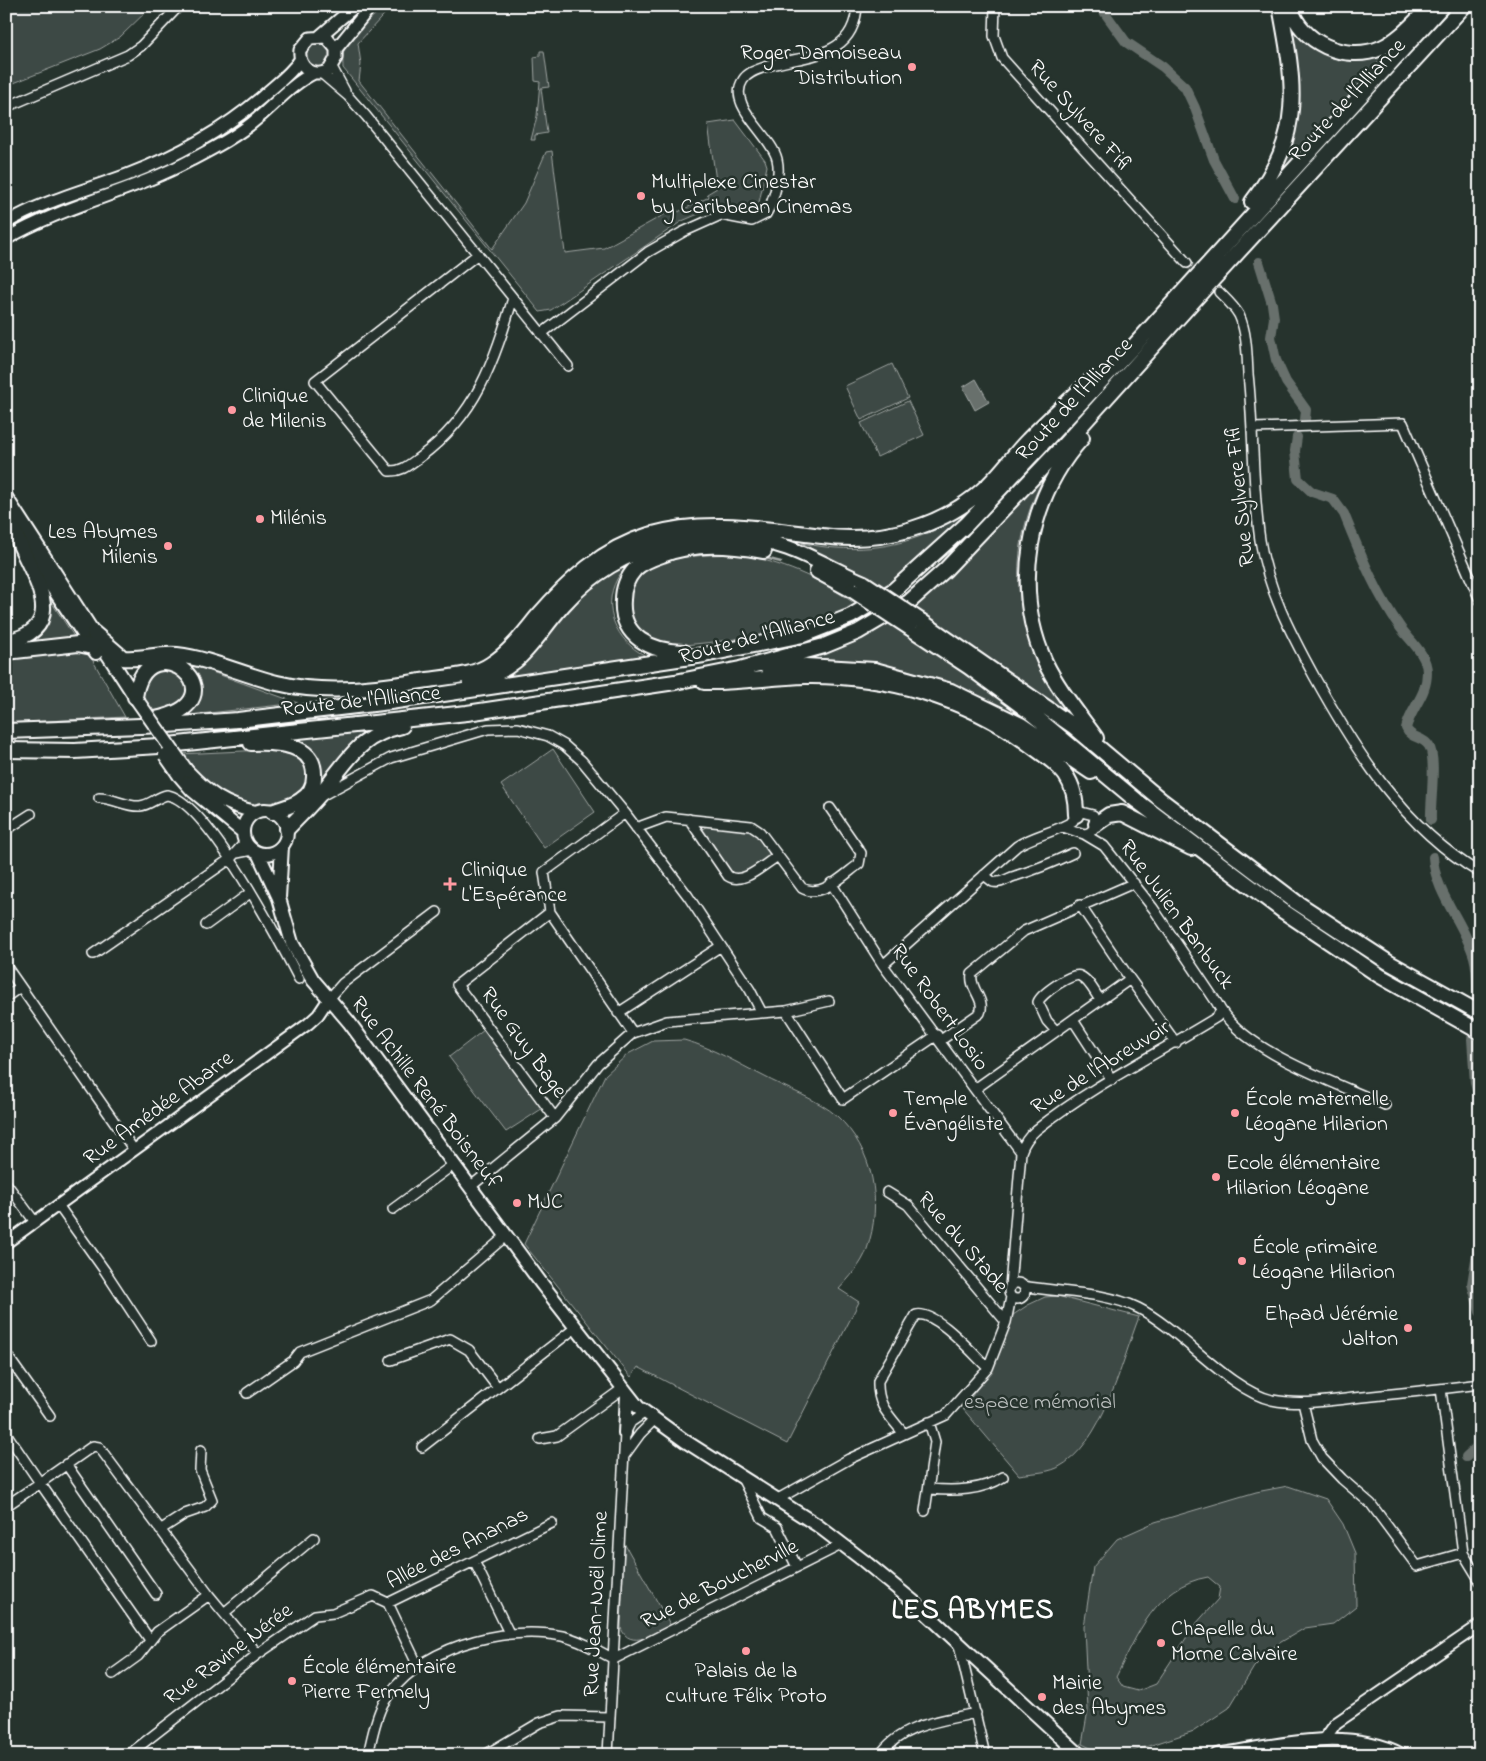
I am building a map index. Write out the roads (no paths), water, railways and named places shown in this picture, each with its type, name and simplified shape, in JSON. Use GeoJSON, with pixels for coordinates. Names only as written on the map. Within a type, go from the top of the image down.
{"type":"FeatureCollection","features":[{"type":"Feature","properties":{"kind":"highway"},"geometry":{"type":"LineString","coordinates":[[1216,254],[1268,182],[1286,142],[1292,111],[1293,87],[1280,6]]}},
{"type":"Feature","properties":{"kind":"highway"},"geometry":{"type":"LineString","coordinates":[[1290,6],[1298,24],[1315,41],[1334,50],[1357,52],[1381,48],[1393,41],[1431,6]]}},
{"type":"Feature","properties":{"kind":"highway","name":"Route de l'Alliance"},"geometry":{"type":"LineString","coordinates":[[6,731],[110,728],[238,720],[419,698],[704,656],[821,629],[851,616],[894,590],[967,524],[1132,347],[1442,6]]}},
{"type":"Feature","properties":{"kind":"highway","name":"Route de l'Alliance"},"geometry":{"type":"LineString","coordinates":[[6,752],[159,746],[466,713],[675,682],[740,669],[824,646],[858,632],[909,602],[958,557],[1142,360],[1206,287],[1464,6]]}},
{"type":"Feature","properties":{"kind":"highway"},"geometry":{"type":"LineString","coordinates":[[6,652],[78,644],[93,640],[123,658],[160,654],[185,656],[278,683],[309,689],[389,686],[475,672],[490,666],[510,650],[566,584],[587,566],[625,544],[671,529],[722,524],[840,539],[863,538],[899,534],[940,518],[988,486],[1028,440],[1091,379],[1132,347]]}},
{"type":"Feature","properties":{"kind":"highway"},"geometry":{"type":"LineString","coordinates":[[1105,751],[1057,683],[1043,656],[1034,632],[1028,602],[1028,563],[1036,522],[1043,501],[1063,462],[1076,444],[1126,388],[1142,360]]}},
{"type":"Feature","properties":{"kind":"highway"},"geometry":{"type":"LineString","coordinates":[[6,642],[20,640],[34,631],[43,617],[44,608],[38,586],[10,524]]}},
{"type":"Feature","properties":{"kind":"highway"},"geometry":{"type":"LineString","coordinates":[[752,527],[812,551],[858,586],[916,625],[1010,680],[1105,751],[1192,824],[1304,907],[1388,962],[1480,1013]]}},
{"type":"Feature","properties":{"kind":"highway"},"geometry":{"type":"LineString","coordinates":[[419,698],[483,680],[511,667],[529,650],[564,604],[597,576],[637,553],[665,541],[705,535],[748,538],[788,548],[858,586]]}},
{"type":"Feature","properties":{"kind":"highway"},"geometry":{"type":"LineString","coordinates":[[704,656],[657,650],[635,637],[628,627],[622,607],[626,583],[636,568],[650,560],[677,550],[724,545],[779,555],[858,586]]}},
{"type":"Feature","properties":{"kind":"highway"},"geometry":{"type":"LineString","coordinates":[[916,625],[1031,713],[1137,801],[1283,911],[1380,976],[1480,1032]]}},
{"type":"Feature","properties":{"kind":"highway"},"geometry":{"type":"LineString","coordinates":[[110,728],[181,712],[190,701],[193,682],[191,676],[181,667],[166,663],[157,665],[143,675],[138,684],[135,701]]}},
{"type":"Feature","properties":{"kind":"highway"},"geometry":{"type":"LineString","coordinates":[[740,669],[841,666],[897,675],[952,691],[1021,725],[1246,883]]}},
{"type":"Feature","properties":{"kind":"highway"},"geometry":{"type":"LineString","coordinates":[[675,682],[726,683],[806,676],[876,680],[928,693],[973,710],[1013,732],[1063,769],[1074,786],[1077,825]]}},
{"type":"Feature","properties":{"kind":"highway"},"geometry":{"type":"LineString","coordinates":[[286,830],[316,799],[358,747],[367,739],[390,728],[466,713]]}},
{"type":"Feature","properties":{"kind":"highway"},"geometry":{"type":"LineString","coordinates":[[6,752],[90,755],[263,743],[292,746],[307,755],[312,762],[314,778],[312,786],[301,800],[272,812]]}},
{"type":"Feature","properties":{"kind":"highway"},"geometry":{"type":"LineString","coordinates":[[1095,826],[1109,815],[1122,813],[1201,853]]}},
{"type":"Feature","properties":{"kind":"main road"},"geometry":{"type":"LineString","coordinates":[[6,223],[55,200],[127,175],[186,150],[218,131],[248,109],[292,71],[300,60],[300,50],[306,41],[320,36],[355,6]]}},
{"type":"Feature","properties":{"kind":"main road"},"geometry":{"type":"LineString","coordinates":[[336,49],[371,6]]}},
{"type":"Feature","properties":{"kind":"main road"},"geometry":{"type":"LineString","coordinates":[[6,239],[59,213],[145,182],[191,160],[257,119],[301,81],[332,67],[336,58],[336,49],[330,40],[320,36]]}},
{"type":"Feature","properties":{"kind":"main road"},"geometry":{"type":"LineString","coordinates":[[300,60],[306,68],[318,73]]}},
{"type":"Feature","properties":{"kind":"main road"},"geometry":{"type":"LineString","coordinates":[[6,497],[93,640]]}},
{"type":"Feature","properties":{"kind":"main road"},"geometry":{"type":"LineString","coordinates":[[10,524],[135,701],[183,773],[192,790],[250,844],[271,853],[282,846],[286,830],[282,818],[272,812],[256,812],[223,802],[183,773]]}},
{"type":"Feature","properties":{"kind":"main road"},"geometry":{"type":"LineString","coordinates":[[250,844],[245,824],[256,812]]}},
{"type":"Feature","properties":{"kind":"main road","name":"Rue Achille René Boisneuf"},"geometry":{"type":"LineString","coordinates":[[250,844],[279,898],[292,943],[314,980],[328,1000],[349,1022],[453,1165],[625,1392],[649,1416],[778,1499],[843,1544],[914,1602],[1078,1754]]}},
{"type":"Feature","properties":{"kind":"main road","name":"Rue Achille René Boisneuf"},"geometry":{"type":"LineString","coordinates":[[279,898],[282,877],[282,846]]}},
{"type":"Feature","properties":{"kind":"main road"},"geometry":{"type":"LineString","coordinates":[[625,1392],[625,1433]]}},
{"type":"Feature","properties":{"kind":"main road"},"geometry":{"type":"LineString","coordinates":[[1217,1755],[1324,1740],[1365,1742],[1386,1747],[1402,1755]]}},
{"type":"Feature","properties":{"kind":"street"},"geometry":{"type":"LineString","coordinates":[[6,107],[128,55],[142,46],[179,6]]}},
{"type":"Feature","properties":{"kind":"street"},"geometry":{"type":"LineString","coordinates":[[541,334],[648,252],[683,232],[721,215],[752,221],[766,214],[776,184],[778,160],[770,144],[746,111],[740,99],[740,84],[750,72],[781,62],[826,52],[839,45],[853,26],[857,6]]}},
{"type":"Feature","properties":{"kind":"street","name":"Rue Sylvere Fifi"},"geometry":{"type":"LineString","coordinates":[[995,6],[994,36],[1002,58],[1187,263]]}},
{"type":"Feature","properties":{"kind":"street"},"geometry":{"type":"LineString","coordinates":[[332,67],[348,96],[568,366]]}},
{"type":"Feature","properties":{"kind":"street"},"geometry":{"type":"LineString","coordinates":[[318,73],[348,96]]}},
{"type":"Feature","properties":{"kind":"street"},"geometry":{"type":"LineString","coordinates":[[478,254],[315,381],[389,471],[404,469],[442,440],[462,415],[488,370],[513,298]]}},
{"type":"Feature","properties":{"kind":"street","name":"Rue Sylvere Fifi"},"geometry":{"type":"LineString","coordinates":[[1219,292],[1233,306],[1243,326],[1253,428],[1260,538],[1265,565],[1284,620],[1363,760],[1403,810],[1432,837],[1480,873]]}},
{"type":"Feature","properties":{"kind":"street"},"geometry":{"type":"LineString","coordinates":[[1253,428],[1403,423],[1480,600]]}},
{"type":"Feature","properties":{"kind":"street"},"geometry":{"type":"LineString","coordinates":[[316,799],[391,758],[488,729],[518,728],[548,736],[564,745],[582,761],[636,828],[688,896],[750,990],[762,1013]]}},
{"type":"Feature","properties":{"kind":"street"},"geometry":{"type":"LineString","coordinates":[[99,798],[109,798],[134,806],[146,804],[163,795],[176,798],[192,809],[234,856],[250,893],[278,938],[299,979]]}},
{"type":"Feature","properties":{"kind":"street"},"geometry":{"type":"LineString","coordinates":[[636,828],[666,817],[751,826],[760,832],[805,890],[818,891],[859,864],[862,858],[861,853],[830,808]]}},
{"type":"Feature","properties":{"kind":"street"},"geometry":{"type":"LineString","coordinates":[[1081,812],[1091,813],[1095,818],[1095,826],[1090,832],[1077,825],[1081,812]]}},
{"type":"Feature","properties":{"kind":"street"},"geometry":{"type":"LineString","coordinates":[[6,830],[31,814]]}},
{"type":"Feature","properties":{"kind":"street"},"geometry":{"type":"LineString","coordinates":[[625,814],[544,872],[550,912],[633,1033]]}},
{"type":"Feature","properties":{"kind":"street"},"geometry":{"type":"LineString","coordinates":[[689,819],[728,876],[732,879],[741,879],[778,856]]}},
{"type":"Feature","properties":{"kind":"street","name":"Rue Julien Banbuck"},"geometry":{"type":"LineString","coordinates":[[883,965],[1026,840],[1063,827],[1077,825],[1099,842],[1134,882],[1206,986],[1220,1012]]}},
{"type":"Feature","properties":{"kind":"street","name":"Rue Julien Banbuck"},"geometry":{"type":"LineString","coordinates":[[1095,826],[1099,842]]}},
{"type":"Feature","properties":{"kind":"street"},"geometry":{"type":"LineString","coordinates":[[93,954],[250,844]]}},
{"type":"Feature","properties":{"kind":"street"},"geometry":{"type":"LineString","coordinates":[[984,875],[993,882],[1003,881],[1013,876],[1028,873],[1073,852]]}},
{"type":"Feature","properties":{"kind":"street"},"geometry":{"type":"LineString","coordinates":[[786,1011],[843,1099],[980,1014],[982,1005],[971,982],[972,974],[1024,931],[1134,882]]}},
{"type":"Feature","properties":{"kind":"street","name":"Rue Robert Losio"},"geometry":{"type":"LineString","coordinates":[[831,883],[883,965],[939,1038],[1021,1152]]}},
{"type":"Feature","properties":{"kind":"street"},"geometry":{"type":"LineString","coordinates":[[206,925],[250,893]]}},
{"type":"Feature","properties":{"kind":"street"},"geometry":{"type":"LineString","coordinates":[[1080,905],[1130,980],[1176,1043]]}},
{"type":"Feature","properties":{"kind":"street"},"geometry":{"type":"LineString","coordinates":[[328,1000],[344,983],[437,912]]}},
{"type":"Feature","properties":{"kind":"street","name":"Rue Guy Bage"},"geometry":{"type":"LineString","coordinates":[[550,912],[457,985],[555,1118]]}},
{"type":"Feature","properties":{"kind":"street"},"geometry":{"type":"LineString","coordinates":[[618,1013],[721,946]]}},
{"type":"Feature","properties":{"kind":"street"},"geometry":{"type":"LineString","coordinates":[[6,966],[134,1150]]}},
{"type":"Feature","properties":{"kind":"street"},"geometry":{"type":"LineString","coordinates":[[1056,1031],[1047,1021],[1038,1002],[1049,991],[1068,978],[1080,976],[1086,980],[1100,1000]]}},
{"type":"Feature","properties":{"kind":"street"},"geometry":{"type":"LineString","coordinates":[[975,1089],[1130,980]]}},
{"type":"Feature","properties":{"kind":"street"},"geometry":{"type":"LineString","coordinates":[[6,997],[20,987]]}},
{"type":"Feature","properties":{"kind":"street","name":"Rue Amédée Abarre"},"geometry":{"type":"LineString","coordinates":[[6,1243],[308,1024],[318,1015],[328,1000]]}},
{"type":"Feature","properties":{"kind":"street"},"geometry":{"type":"LineString","coordinates":[[470,1187],[555,1118],[598,1064],[633,1033],[667,1021],[786,1011],[829,1001]]}},
{"type":"Feature","properties":{"kind":"street"},"geometry":{"type":"LineString","coordinates":[[1220,1012],[1258,1044],[1293,1064],[1385,1104]]}},
{"type":"Feature","properties":{"kind":"street","name":"Rue de l'Abreuvoir"},"geometry":{"type":"LineString","coordinates":[[1021,1152],[1036,1130],[1112,1080],[1217,1017],[1220,1012]]}},
{"type":"Feature","properties":{"kind":"street"},"geometry":{"type":"LineString","coordinates":[[1073,1020],[1112,1080]]}},
{"type":"Feature","properties":{"kind":"street"},"geometry":{"type":"LineString","coordinates":[[1017,1298],[1010,1287],[1014,1259],[1021,1152]]}},
{"type":"Feature","properties":{"kind":"street"},"geometry":{"type":"LineString","coordinates":[[393,1209],[453,1165]]}},
{"type":"Feature","properties":{"kind":"street"},"geometry":{"type":"LineString","coordinates":[[6,1183],[35,1222]]}},
{"type":"Feature","properties":{"kind":"street","name":"Rue du Stade"},"geometry":{"type":"LineString","coordinates":[[887,1192],[908,1205],[1006,1322]]}},
{"type":"Feature","properties":{"kind":"street"},"geometry":{"type":"LineString","coordinates":[[58,1205],[105,1271],[151,1341]]}},
{"type":"Feature","properties":{"kind":"street"},"geometry":{"type":"LineString","coordinates":[[247,1393],[293,1361],[300,1352],[431,1300],[506,1235]]}},
{"type":"Feature","properties":{"kind":"street"},"geometry":{"type":"LineString","coordinates":[[778,1499],[850,1459],[946,1415],[988,1368],[1009,1312],[1017,1298],[1025,1292],[1014,1259]]}},
{"type":"Feature","properties":{"kind":"street"},"geometry":{"type":"LineString","coordinates":[[1010,1287],[1021,1284],[1045,1290],[1101,1297],[1137,1308],[1165,1324],[1248,1391],[1270,1400],[1303,1403],[1480,1384]]}},
{"type":"Feature","properties":{"kind":"street"},"geometry":{"type":"LineString","coordinates":[[1017,1298],[1045,1290]]}},
{"type":"Feature","properties":{"kind":"street"},"geometry":{"type":"LineString","coordinates":[[904,1434],[882,1407],[878,1392],[878,1380],[916,1315],[930,1316],[988,1368]]}},
{"type":"Feature","properties":{"kind":"street"},"geometry":{"type":"LineString","coordinates":[[422,1447],[576,1328]]}},
{"type":"Feature","properties":{"kind":"street"},"geometry":{"type":"LineString","coordinates":[[391,1360],[450,1339],[469,1350],[498,1388]]}},
{"type":"Feature","properties":{"kind":"street"},"geometry":{"type":"LineString","coordinates":[[7,1355],[50,1416]]}},
{"type":"Feature","properties":{"kind":"street"},"geometry":{"type":"LineString","coordinates":[[1441,1389],[1463,1553],[1480,1581]]}},
{"type":"Feature","properties":{"kind":"street"},"geometry":{"type":"LineString","coordinates":[[540,1439],[557,1436],[625,1392]]}},
{"type":"Feature","properties":{"kind":"street"},"geometry":{"type":"LineString","coordinates":[[1303,1403],[1312,1440],[1322,1458],[1342,1479],[1371,1504],[1417,1566],[1463,1553]]}},
{"type":"Feature","properties":{"kind":"street"},"geometry":{"type":"LineString","coordinates":[[625,1433],[631,1422],[649,1416]]}},
{"type":"Feature","properties":{"kind":"street"},"geometry":{"type":"LineString","coordinates":[[624,1456],[649,1416]]}},
{"type":"Feature","properties":{"kind":"street"},"geometry":{"type":"LineString","coordinates":[[925,1511],[930,1489],[935,1442],[930,1422]]}},
{"type":"Feature","properties":{"kind":"street"},"geometry":{"type":"LineString","coordinates":[[6,1433],[150,1640]]}},
{"type":"Feature","properties":{"kind":"street","name":"Rue Jean-Noël Olime"},"geometry":{"type":"LineString","coordinates":[[608,1755],[625,1433]]}},
{"type":"Feature","properties":{"kind":"street"},"geometry":{"type":"LineString","coordinates":[[6,1506],[93,1446],[99,1447],[209,1595],[258,1654]]}},
{"type":"Feature","properties":{"kind":"street"},"geometry":{"type":"LineString","coordinates":[[160,1530],[185,1514],[206,1507],[212,1500],[200,1470],[201,1450]]}},
{"type":"Feature","properties":{"kind":"street"},"geometry":{"type":"LineString","coordinates":[[66,1464],[156,1594]]}},
{"type":"Feature","properties":{"kind":"street"},"geometry":{"type":"LineString","coordinates":[[742,1477],[762,1518],[777,1527],[797,1567]]}},
{"type":"Feature","properties":{"kind":"street"},"geometry":{"type":"LineString","coordinates":[[930,1489],[955,1490],[990,1484],[1003,1477]]}},
{"type":"Feature","properties":{"kind":"street","name":"Allée des Ananas"},"geometry":{"type":"LineString","coordinates":[[418,1666],[388,1604],[552,1522]]}},
{"type":"Feature","properties":{"kind":"street"},"geometry":{"type":"LineString","coordinates":[[224,1613],[314,1538]]}},
{"type":"Feature","properties":{"kind":"street","name":"Rue de Boucherville"},"geometry":{"type":"LineString","coordinates":[[614,1659],[843,1544]]}},
{"type":"Feature","properties":{"kind":"street"},"geometry":{"type":"LineString","coordinates":[[474,1561],[509,1632]]}},
{"type":"Feature","properties":{"kind":"street"},"geometry":{"type":"LineString","coordinates":[[113,1674],[138,1656],[158,1632],[209,1595]]}},
{"type":"Feature","properties":{"kind":"street","name":"Rue Ravine Nérée"},"geometry":{"type":"LineString","coordinates":[[128,1755],[258,1654],[315,1614],[333,1613],[373,1596],[388,1604]]}},
{"type":"Feature","properties":{"kind":"street"},"geometry":{"type":"LineString","coordinates":[[1324,1740],[1336,1723],[1480,1625]]}},
{"type":"Feature","properties":{"kind":"street"},"geometry":{"type":"LineString","coordinates":[[368,1755],[383,1704],[418,1666],[456,1648],[509,1632],[568,1638],[614,1659]]}},
{"type":"Feature","properties":{"kind":"street"},"geometry":{"type":"LineString","coordinates":[[959,1645],[985,1755]]}},
{"type":"Feature","properties":{"kind":"street"},"geometry":{"type":"LineString","coordinates":[[880,1755],[896,1738],[912,1728],[976,1712]]}},
{"type":"Feature","properties":{"kind":"street"},"geometry":{"type":"LineString","coordinates":[[485,1755],[539,1723],[561,1716],[609,1717]]}},
{"type":"Feature","properties":{"kind":"waterway"},"geometry":{"type":"LineString","coordinates":[[1100,6],[1126,42],[1163,67],[1185,87],[1195,108],[1214,160],[1235,199]]}},
{"type":"Feature","properties":{"kind":"waterway"},"geometry":{"type":"LineString","coordinates":[[1259,262],[1272,304],[1274,318],[1271,337],[1276,360],[1286,382],[1306,410],[1305,420]]}},
{"type":"Feature","properties":{"kind":"waterway"},"geometry":{"type":"LineString","coordinates":[[1297,437],[1295,451],[1298,479],[1312,492],[1333,499],[1344,514],[1383,600],[1424,659],[1427,672],[1425,688],[1406,728],[1410,734],[1426,743],[1431,752],[1433,760],[1431,820]]}},
{"type":"Feature","properties":{"kind":"waterway"},"geometry":{"type":"LineString","coordinates":[[630,597],[635,582],[643,572],[655,565],[683,556],[740,554]]}},
{"type":"Feature","properties":{"kind":"waterway"},"geometry":{"type":"LineString","coordinates":[[761,557],[781,562]]}},
{"type":"Feature","properties":{"kind":"waterway"},"geometry":{"type":"LineString","coordinates":[[1433,857],[1435,870],[1444,896],[1464,932],[1474,957],[1477,974],[1477,1003]]}},
{"type":"Feature","properties":{"kind":"waterway"},"geometry":{"type":"LineString","coordinates":[[1472,1039],[1475,1083],[1480,1102]]}},
{"type":"Feature","properties":{"kind":"waterway"},"geometry":{"type":"LineString","coordinates":[[1480,1235],[1472,1284],[1480,1312]]}},
{"type":"Feature","properties":{"kind":"waterway"},"geometry":{"type":"LineString","coordinates":[[1466,1457],[1480,1444]]}},
{"type":"Feature","properties":{"kind":"tunnel"},"geometry":{"type":"LineString","coordinates":[[1187,263],[1219,292]]}},
{"type":"Feature","properties":{"kind":"place","name":"Roger Damoiseau Distribution"},"geometry":{"type":"Point","coordinates":[912,67]}},
{"type":"Feature","properties":{"kind":"place","name":"Multiplexe Cinestar by Caribbean Cinemas"},"geometry":{"type":"Point","coordinates":[641,196]}},
{"type":"Feature","properties":{"kind":"place","name":"Clinique de Milenis"},"geometry":{"type":"Point","coordinates":[232,410]}},
{"type":"Feature","properties":{"kind":"place","name":"Milénis"},"geometry":{"type":"Point","coordinates":[260,519]}},
{"type":"Feature","properties":{"kind":"place","name":"Les Abymes Milenis"},"geometry":{"type":"Point","coordinates":[168,546]}},
{"type":"Feature","properties":{"kind":"place","name":"Clinique L'Espérance"},"geometry":{"type":"Point","coordinates":[450,884]}},
{"type":"Feature","properties":{"kind":"place","name":"Temple Évangéliste"},"geometry":{"type":"Point","coordinates":[893,1113]}},
{"type":"Feature","properties":{"kind":"place","name":"École maternelle Léogane Hilarion"},"geometry":{"type":"Point","coordinates":[1235,1113]}},
{"type":"Feature","properties":{"kind":"place","name":"Ecole élémentaire Hilarion Léogane"},"geometry":{"type":"Point","coordinates":[1216,1177]}},
{"type":"Feature","properties":{"kind":"place","name":"MJC"},"geometry":{"type":"Point","coordinates":[517,1203]}},
{"type":"Feature","properties":{"kind":"place","name":"École primaire Léogane Hilarion"},"geometry":{"type":"Point","coordinates":[1242,1261]}},
{"type":"Feature","properties":{"kind":"place","name":"Ehpad Jérémie Jalton"},"geometry":{"type":"Point","coordinates":[1408,1328]}},
{"type":"Feature","properties":{"kind":"place","name":"Chapelle du Morne Calvaire"},"geometry":{"type":"Point","coordinates":[1161,1643]}},
{"type":"Feature","properties":{"kind":"place","name":"Palais de la culture Félix Proto"},"geometry":{"type":"Point","coordinates":[746,1651]}},
{"type":"Feature","properties":{"kind":"place","name":"École élémentaire Pierre Fermely"},"geometry":{"type":"Point","coordinates":[292,1681]}},
{"type":"Feature","properties":{"kind":"place","name":"Mairie des Abymes"},"geometry":{"type":"Point","coordinates":[1042,1697]}},
{"type":"Feature","properties":{"kind":"district","name":"LES ABYMES"},"geometry":{"type":"Point","coordinates":[973,1611]}},
{"type":"Feature","properties":{"kind":"park label","name":"espace mémorial"},"geometry":{"type":"Point","coordinates":[1040,1403]}}]}
